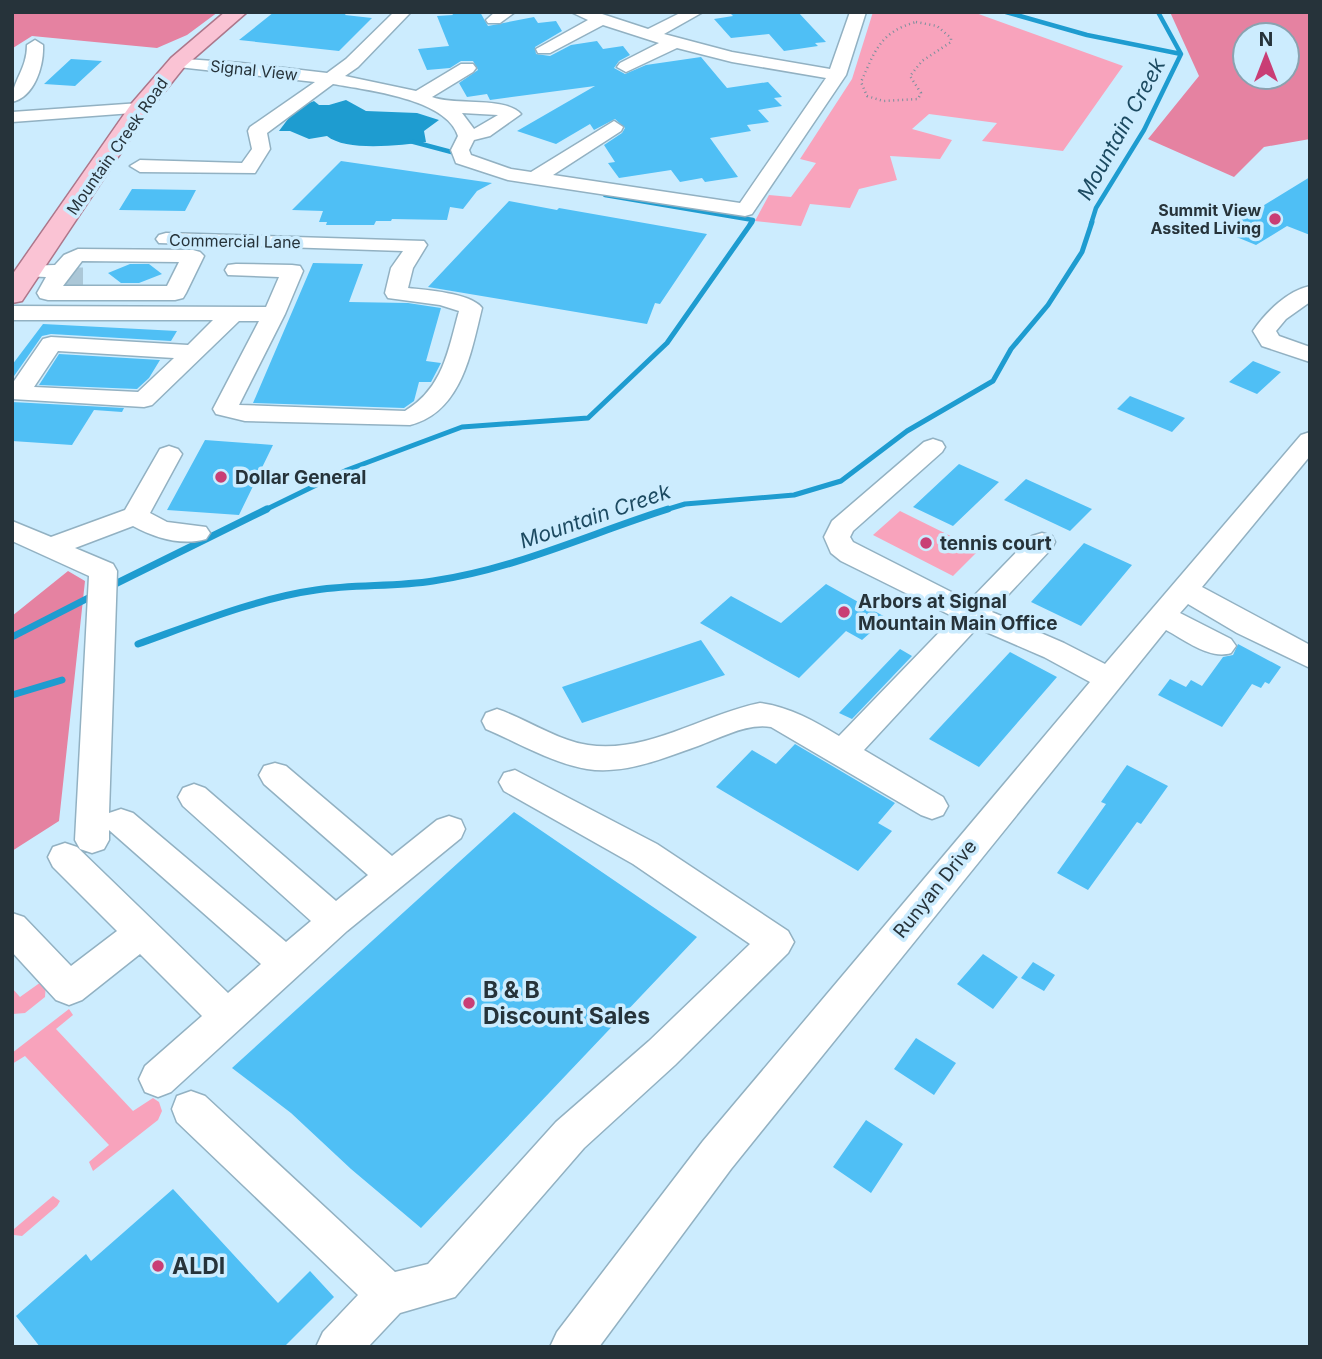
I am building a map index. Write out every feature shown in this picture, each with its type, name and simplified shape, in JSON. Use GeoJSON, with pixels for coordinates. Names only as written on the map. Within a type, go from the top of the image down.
{"type":"FeatureCollection","features":[{"type":"Feature","properties":{"kind":"main road","name":"Mountain Creek Road"},"geometry":{"type":"LineString","coordinates":[[12,295],[140,107],[178,62],[237,12]]}},
{"type":"Feature","properties":{"kind":"street"},"geometry":{"type":"LineString","coordinates":[[140,166],[248,169],[261,149],[257,131],[352,63],[403,12]]}},
{"type":"Feature","properties":{"kind":"street"},"geometry":{"type":"LineString","coordinates":[[579,12],[649,35],[732,57],[837,75]]}},
{"type":"Feature","properties":{"kind":"street"},"geometry":{"type":"LineString","coordinates":[[649,35],[695,12]]}},
{"type":"Feature","properties":{"kind":"street"},"geometry":{"type":"LineString","coordinates":[[439,106],[461,120],[467,136],[460,150],[463,159],[508,174],[745,210],[837,75],[858,12]]}},
{"type":"Feature","properties":{"kind":"street"},"geometry":{"type":"LineString","coordinates":[[544,49],[602,19]]}},
{"type":"Feature","properties":{"kind":"street"},"geometry":{"type":"LineString","coordinates":[[626,67],[675,42]]}},
{"type":"Feature","properties":{"kind":"street"},"geometry":{"type":"LineString","coordinates":[[12,97],[23,87],[36,64],[34,45]]}},
{"type":"Feature","properties":{"kind":"street","name":"Signal View"},"geometry":{"type":"LineString","coordinates":[[178,62],[330,78],[399,91],[439,106]]}},
{"type":"Feature","properties":{"kind":"street"},"geometry":{"type":"LineString","coordinates":[[416,98],[467,68]]}},
{"type":"Feature","properties":{"kind":"street"},"geometry":{"type":"LineString","coordinates":[[439,106],[503,110],[512,114],[483,132],[467,136]]}},
{"type":"Feature","properties":{"kind":"street"},"geometry":{"type":"LineString","coordinates":[[12,117],[140,107]]}},
{"type":"Feature","properties":{"kind":"street"},"geometry":{"type":"LineString","coordinates":[[535,178],[614,127]]}},
{"type":"Feature","properties":{"kind":"street"},"geometry":{"type":"LineString","coordinates":[[54,237],[88,270]]}},
{"type":"Feature","properties":{"kind":"street","name":"Commercial Lane"},"geometry":{"type":"LineString","coordinates":[[88,270],[183,248],[417,245],[402,268],[396,293],[443,299],[471,308],[449,385],[426,410],[410,418],[245,414],[225,409],[274,314]]}},
{"type":"Feature","properties":{"kind":"street"},"geometry":{"type":"LineString","coordinates":[[30,271],[88,270],[176,293],[193,256],[183,248]]}},
{"type":"Feature","properties":{"kind":"street"},"geometry":{"type":"LineString","coordinates":[[77,313],[88,270]]}},
{"type":"Feature","properties":{"kind":"street"},"geometry":{"type":"LineString","coordinates":[[12,313],[274,314],[292,271],[236,270]]}},
{"type":"Feature","properties":{"kind":"street"},"geometry":{"type":"LineString","coordinates":[[1310,292],[1278,314],[1264,331],[1270,341],[1310,355]]}},
{"type":"Feature","properties":{"kind":"street"},"geometry":{"type":"LineString","coordinates":[[194,352],[51,344],[18,393],[144,400],[194,352],[233,314]]}},
{"type":"Feature","properties":{"kind":"street","name":"Runyan Drive"},"geometry":{"type":"LineString","coordinates":[[572,1347],[717,1155],[1109,679],[1310,440]]}},
{"type":"Feature","properties":{"kind":"street"},"geometry":{"type":"LineString","coordinates":[[933,447],[841,527],[837,537],[841,547],[851,555],[971,614],[1054,650],[1109,679]]}},
{"type":"Feature","properties":{"kind":"street"},"geometry":{"type":"LineString","coordinates":[[50,547],[135,516],[169,454]]}},
{"type":"Feature","properties":{"kind":"street"},"geometry":{"type":"LineString","coordinates":[[135,516],[162,530],[197,534]]}},
{"type":"Feature","properties":{"kind":"street"},"geometry":{"type":"LineString","coordinates":[[12,530],[103,571],[79,849],[142,932],[227,1017]]}},
{"type":"Feature","properties":{"kind":"street"},"geometry":{"type":"LineString","coordinates":[[843,752],[1042,542]]}},
{"type":"Feature","properties":{"kind":"street"},"geometry":{"type":"LineString","coordinates":[[1185,589],[1247,626],[1310,658]]}},
{"type":"Feature","properties":{"kind":"street"},"geometry":{"type":"LineString","coordinates":[[1162,616],[1221,646]]}},
{"type":"Feature","properties":{"kind":"street"},"geometry":{"type":"LineString","coordinates":[[497,721],[586,757],[609,759],[760,714],[775,716],[843,752],[932,806]]}},
{"type":"Feature","properties":{"kind":"street"},"geometry":{"type":"LineString","coordinates":[[275,775],[392,876]]}},
{"type":"Feature","properties":{"kind":"street"},"geometry":{"type":"LineString","coordinates":[[338,1347],[388,1295],[440,1282],[570,1135],[662,1053],[776,942],[645,854],[515,782]]}},
{"type":"Feature","properties":{"kind":"street"},"geometry":{"type":"LineString","coordinates":[[194,797],[335,920]]}},
{"type":"Feature","properties":{"kind":"street"},"geometry":{"type":"LineString","coordinates":[[121,822],[286,964]]}},
{"type":"Feature","properties":{"kind":"street"},"geometry":{"type":"LineString","coordinates":[[158,1079],[335,920],[449,829]]}},
{"type":"Feature","properties":{"kind":"street"},"geometry":{"type":"LineString","coordinates":[[12,928],[69,989],[142,932]]}},
{"type":"Feature","properties":{"kind":"street"},"geometry":{"type":"LineString","coordinates":[[191,1109],[388,1295]]}},
{"type":"Feature","properties":{"kind":"path"},"geometry":{"type":"LineString","coordinates":[[926,23],[937,26],[951,38],[951,42],[913,68],[910,76],[921,93],[918,99],[898,102],[873,99],[866,95],[861,89],[861,82],[882,37],[902,25],[926,23]]}},
{"type":"Feature","properties":{"kind":"shaded area"},"geometry":{"type":"Polygon","coordinates":[[[12,12],[218,12],[187,35],[157,48],[32,36],[13,48],[12,56],[12,12]]]}},
{"type":"Feature","properties":{"kind":"shaded area"},"geometry":{"type":"Polygon","coordinates":[[[873,12],[973,12],[1123,66],[1063,151],[982,141],[997,123],[929,114],[912,129],[952,140],[940,159],[890,156],[897,180],[859,189],[850,208],[810,204],[801,226],[755,221],[769,195],[791,197],[816,163],[800,159],[852,79],[873,12]]]}},
{"type":"Feature","properties":{"kind":"shaded area"},"geometry":{"type":"Polygon","coordinates":[[[1170,12],[1310,12],[1310,139],[1264,147],[1234,177],[1148,139],[1199,76],[1170,12]]]}},
{"type":"Feature","properties":{"kind":"shaded area","name":"tennis court"},"geometry":{"type":"Polygon","coordinates":[[[900,511],[979,550],[953,576],[873,535],[900,511]]]}},
{"type":"Feature","properties":{"kind":"shaded area"},"geometry":{"type":"Polygon","coordinates":[[[68,571],[85,581],[59,821],[12,851],[12,616],[68,571]]]}},
{"type":"Feature","properties":{"kind":"shaded area"},"geometry":{"type":"Polygon","coordinates":[[[41,982],[46,983],[45,997],[25,1013],[13,1014],[12,988],[20,997],[41,982]]]}},
{"type":"Feature","properties":{"kind":"shaded area"},"geometry":{"type":"Polygon","coordinates":[[[69,1009],[73,1015],[56,1029],[133,1111],[153,1098],[159,1102],[162,1111],[158,1120],[93,1171],[89,1162],[109,1145],[25,1056],[12,1064],[12,1053],[69,1009]]]}},
{"type":"Feature","properties":{"kind":"shaded area"},"geometry":{"type":"Polygon","coordinates":[[[53,1196],[60,1201],[57,1206],[22,1236],[14,1235],[14,1229],[53,1196]]]}},
{"type":"Feature","properties":{"kind":"water"},"geometry":{"type":"Polygon","coordinates":[[[346,100],[366,111],[417,113],[439,120],[424,131],[426,142],[389,146],[360,146],[336,141],[327,136],[309,139],[290,131],[279,131],[294,113],[308,103],[314,101],[319,105],[329,105],[346,100]]]}},
{"type":"Feature","properties":{"kind":"building"},"geometry":{"type":"Polygon","coordinates":[[[274,12],[347,12],[345,15],[372,18],[339,51],[239,40],[274,12]]]}},
{"type":"Feature","properties":{"kind":"building"},"geometry":{"type":"Polygon","coordinates":[[[451,12],[480,12],[488,26],[534,17],[538,23],[556,21],[562,31],[535,47],[536,54],[550,56],[571,45],[597,41],[603,49],[623,46],[630,55],[619,61],[614,68],[625,74],[646,65],[701,57],[727,88],[768,82],[782,97],[774,98],[782,106],[758,110],[769,122],[747,125],[751,131],[710,138],[738,177],[705,182],[702,178],[680,182],[671,170],[619,178],[608,163],[615,162],[604,145],[625,128],[615,119],[594,130],[590,124],[556,144],[517,131],[595,86],[490,100],[487,94],[467,97],[459,83],[478,70],[473,61],[461,61],[450,68],[427,70],[418,49],[449,46],[437,16],[453,15],[451,12]]]}},
{"type":"Feature","properties":{"kind":"building"},"geometry":{"type":"Polygon","coordinates":[[[729,12],[798,12],[826,42],[815,43],[818,46],[784,51],[769,34],[731,38],[714,19],[733,16],[729,12]]]}},
{"type":"Feature","properties":{"kind":"building"},"geometry":{"type":"Polygon","coordinates":[[[71,59],[102,61],[75,86],[44,84],[71,59]]]}},
{"type":"Feature","properties":{"kind":"building"},"geometry":{"type":"Polygon","coordinates":[[[341,161],[492,183],[477,191],[463,209],[450,207],[447,220],[392,219],[376,221],[374,225],[326,225],[327,222],[319,222],[323,211],[292,210],[341,161]]]}},
{"type":"Feature","properties":{"kind":"building","name":"Summit View Assited Living"},"geometry":{"type":"Polygon","coordinates":[[[1310,177],[1310,235],[1287,226],[1256,245],[1222,231],[1310,177]]]}},
{"type":"Feature","properties":{"kind":"building"},"geometry":{"type":"Polygon","coordinates":[[[132,189],[196,190],[185,211],[119,210],[132,189]]]}},
{"type":"Feature","properties":{"kind":"building"},"geometry":{"type":"Polygon","coordinates":[[[509,201],[707,234],[660,304],[655,303],[647,324],[428,287],[509,201]]]}},
{"type":"Feature","properties":{"kind":"building"},"geometry":{"type":"Polygon","coordinates":[[[313,263],[363,264],[349,302],[408,303],[441,308],[426,361],[441,363],[431,382],[419,382],[414,401],[404,408],[253,403],[313,263]]]}},
{"type":"Feature","properties":{"kind":"building"},"geometry":{"type":"Polygon","coordinates":[[[130,264],[149,264],[162,274],[139,283],[121,283],[108,273],[130,264]]]}},
{"type":"Feature","properties":{"kind":"building"},"geometry":{"type":"Polygon","coordinates":[[[43,324],[177,331],[171,341],[51,334],[42,336],[12,379],[12,365],[43,324]]]}},
{"type":"Feature","properties":{"kind":"building"},"geometry":{"type":"Polygon","coordinates":[[[59,354],[160,360],[149,378],[137,389],[39,385],[59,354]]]}},
{"type":"Feature","properties":{"kind":"building"},"geometry":{"type":"Polygon","coordinates":[[[1253,361],[1281,372],[1257,394],[1229,382],[1253,361]]]}},
{"type":"Feature","properties":{"kind":"building"},"geometry":{"type":"Polygon","coordinates":[[[1130,396],[1185,418],[1172,432],[1117,409],[1130,396]]]}},
{"type":"Feature","properties":{"kind":"building"},"geometry":{"type":"Polygon","coordinates":[[[12,402],[124,408],[122,412],[94,410],[72,445],[12,441],[12,402]]]}},
{"type":"Feature","properties":{"kind":"building","name":"Dollar General"},"geometry":{"type":"Polygon","coordinates":[[[205,440],[273,445],[239,515],[167,510],[205,440]]]}},
{"type":"Feature","properties":{"kind":"building"},"geometry":{"type":"Polygon","coordinates":[[[959,464],[999,482],[953,526],[913,507],[959,464]]]}},
{"type":"Feature","properties":{"kind":"building"},"geometry":{"type":"Polygon","coordinates":[[[1026,479],[1092,509],[1070,531],[1004,500],[1026,479]]]}},
{"type":"Feature","properties":{"kind":"building"},"geometry":{"type":"Polygon","coordinates":[[[1084,543],[1132,565],[1081,626],[1031,602],[1084,543]]]}},
{"type":"Feature","properties":{"kind":"building"},"geometry":{"type":"Polygon","coordinates":[[[826,584],[887,618],[862,640],[846,631],[799,678],[700,623],[731,596],[781,623],[826,584]]]}},
{"type":"Feature","properties":{"kind":"building"},"geometry":{"type":"Polygon","coordinates":[[[701,640],[725,675],[582,723],[562,687],[701,640]]]}},
{"type":"Feature","properties":{"kind":"building"},"geometry":{"type":"Polygon","coordinates":[[[1238,644],[1281,667],[1269,684],[1265,682],[1261,688],[1252,684],[1222,727],[1158,695],[1170,679],[1186,687],[1191,680],[1202,686],[1223,657],[1233,655],[1238,644]]]}},
{"type":"Feature","properties":{"kind":"building"},"geometry":{"type":"Polygon","coordinates":[[[900,649],[912,656],[852,719],[839,713],[900,649]]]}},
{"type":"Feature","properties":{"kind":"building"},"geometry":{"type":"Polygon","coordinates":[[[1010,652],[1057,677],[979,767],[929,739],[1010,652]]]}},
{"type":"Feature","properties":{"kind":"building"},"geometry":{"type":"Polygon","coordinates":[[[795,744],[895,803],[878,823],[892,831],[858,871],[716,787],[752,750],[776,764],[795,744]]]}},
{"type":"Feature","properties":{"kind":"building"},"geometry":{"type":"Polygon","coordinates":[[[1127,765],[1168,786],[1141,824],[1137,822],[1088,890],[1057,873],[1106,804],[1101,802],[1127,765]]]}},
{"type":"Feature","properties":{"kind":"building","name":"B & B Discount Sales"},"geometry":{"type":"Polygon","coordinates":[[[514,812],[697,937],[421,1228],[351,1169],[291,1113],[232,1068],[514,812]]]}},
{"type":"Feature","properties":{"kind":"building"},"geometry":{"type":"Polygon","coordinates":[[[983,954],[1018,977],[993,1009],[957,984],[983,954]]]}},
{"type":"Feature","properties":{"kind":"building"},"geometry":{"type":"Polygon","coordinates":[[[1033,962],[1055,975],[1044,991],[1021,978],[1033,962]]]}},
{"type":"Feature","properties":{"kind":"building"},"geometry":{"type":"Polygon","coordinates":[[[916,1038],[956,1063],[934,1095],[894,1069],[916,1038]]]}},
{"type":"Feature","properties":{"kind":"building"},"geometry":{"type":"Polygon","coordinates":[[[866,1120],[903,1144],[871,1193],[833,1167],[866,1120]]]}},
{"type":"Feature","properties":{"kind":"building","name":"ALDI"},"geometry":{"type":"Polygon","coordinates":[[[173,1189],[278,1303],[310,1271],[334,1297],[284,1347],[40,1347],[16,1316],[86,1254],[91,1261],[173,1189]]]}},
{"type":"Feature","properties":{"kind":"waterway"},"geometry":{"type":"LineString","coordinates":[[1006,12],[1087,35],[1181,54]]}},
{"type":"Feature","properties":{"kind":"waterway","name":"Mountain Creek"},"geometry":{"type":"LineString","coordinates":[[1158,12],[1181,54]]}},
{"type":"Feature","properties":{"kind":"waterway","name":"Mountain Creek"},"geometry":{"type":"LineString","coordinates":[[1091,224],[1096,208],[1144,130],[1181,54]]}},
{"type":"Feature","properties":{"kind":"waterway"},"geometry":{"type":"LineString","coordinates":[[410,141],[459,154]]}},
{"type":"Feature","properties":{"kind":"waterway"},"geometry":{"type":"LineString","coordinates":[[605,195],[753,220],[750,224]]}},
{"type":"Feature","properties":{"kind":"waterway"},"geometry":{"type":"LineString","coordinates":[[263,511],[347,470],[462,427],[588,418],[667,343],[752,222]]}},
{"type":"Feature","properties":{"kind":"waterway","name":"Mountain Creek"},"geometry":{"type":"LineString","coordinates":[[664,510],[685,504],[794,495],[841,481],[907,431],[993,381],[1011,349],[1048,305],[1082,252],[1092,222]]}},
{"type":"Feature","properties":{"kind":"waterway"},"geometry":{"type":"LineString","coordinates":[[109,587],[267,509]]}},
{"type":"Feature","properties":{"kind":"waterway","name":"Mountain Creek"},"geometry":{"type":"LineString","coordinates":[[138,644],[226,613],[294,594],[331,588],[419,583],[493,568],[664,510]]}},
{"type":"Feature","properties":{"kind":"waterway"},"geometry":{"type":"LineString","coordinates":[[12,637],[96,594]]}},
{"type":"Feature","properties":{"kind":"waterway"},"geometry":{"type":"LineString","coordinates":[[12,695],[62,680]]}},
{"type":"Feature","properties":{"kind":"tunnel"},"geometry":{"type":"LineString","coordinates":[[65,279],[83,279]]}},
{"type":"Feature","properties":{"kind":"place","name":"Summit View Assited Living"},"geometry":{"type":"Point","coordinates":[1275,219]}},
{"type":"Feature","properties":{"kind":"place","name":"Dollar General"},"geometry":{"type":"Point","coordinates":[221,477]}},
{"type":"Feature","properties":{"kind":"place","name":"tennis court"},"geometry":{"type":"Point","coordinates":[926,543]}},
{"type":"Feature","properties":{"kind":"place","name":"Arbors at Signal Mountain Main Office"},"geometry":{"type":"Point","coordinates":[844,612]}},
{"type":"Feature","properties":{"kind":"place","name":"B & B Discount Sales"},"geometry":{"type":"Point","coordinates":[469,1003]}},
{"type":"Feature","properties":{"kind":"place","name":"ALDI"},"geometry":{"type":"Point","coordinates":[158,1266]}}]}
